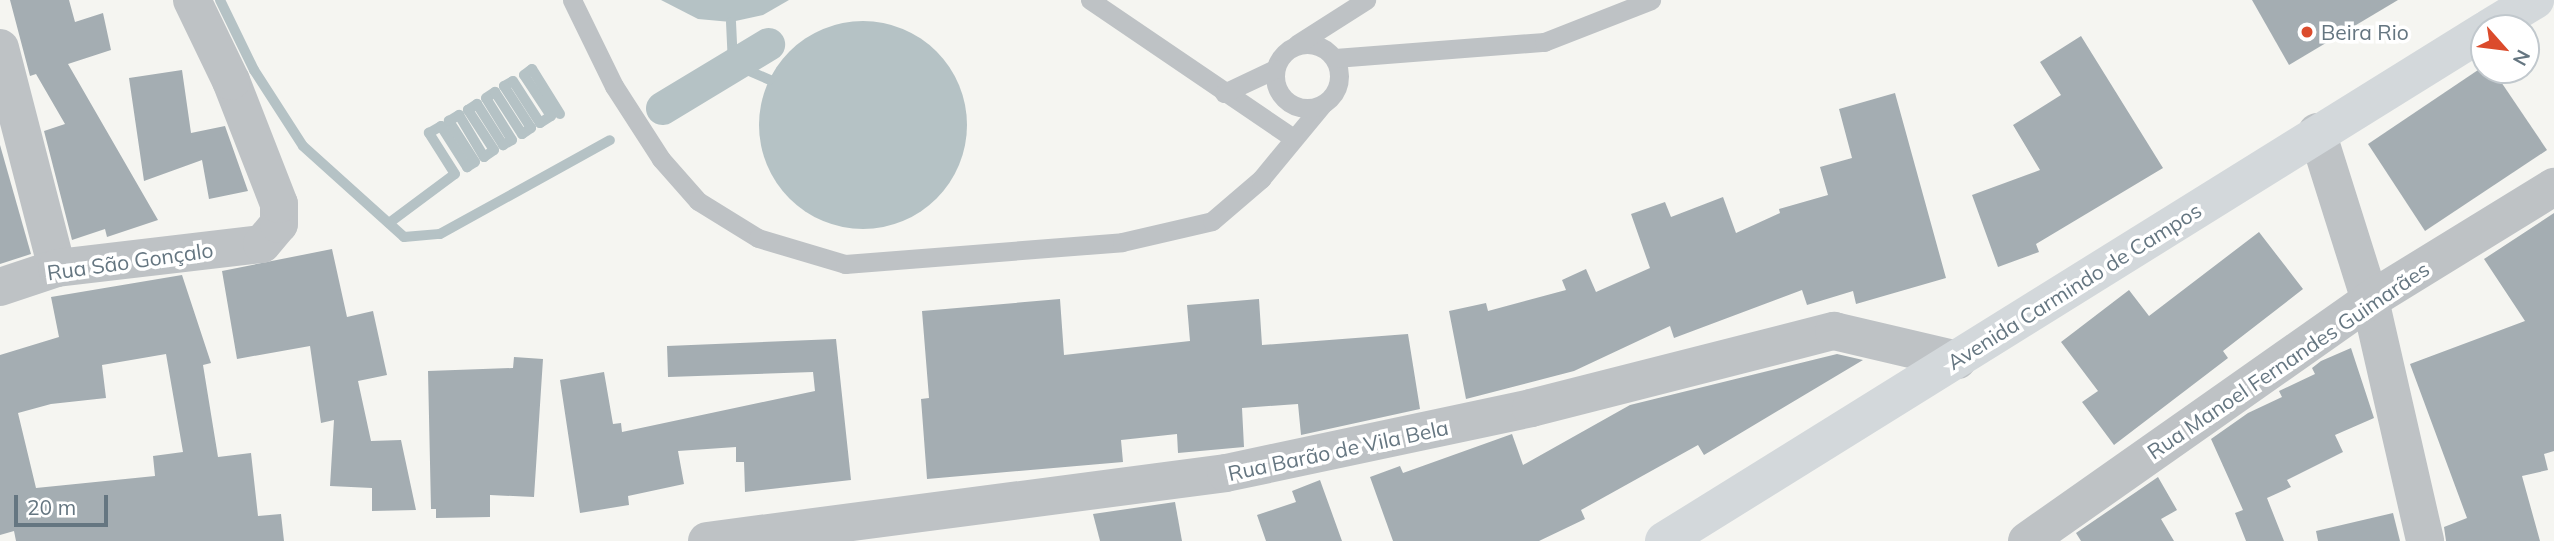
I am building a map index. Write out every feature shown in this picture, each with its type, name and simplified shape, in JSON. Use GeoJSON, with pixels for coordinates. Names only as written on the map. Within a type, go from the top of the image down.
{"type":"FeatureCollection","features":[{"type":"Feature","properties":{"kind":"main road"},"geometry":{"type":"LineString","coordinates":[[2512,14],[2535,0]]}},
{"type":"Feature","properties":{"kind":"main road","name":"Avenida Carmindo de Campos"},"geometry":{"type":"LineString","coordinates":[[1686,535],[2317,132],[2470,39]]}},
{"type":"Feature","properties":{"kind":"street","name":"Rua São Gonçalo"},"geometry":{"type":"LineString","coordinates":[[0,287],[57,268],[262,244],[279,224],[279,204],[231,81],[192,0]]}},
{"type":"Feature","properties":{"kind":"street"},"geometry":{"type":"LineString","coordinates":[[2551,0],[2554,6]]}},
{"type":"Feature","properties":{"kind":"street"},"geometry":{"type":"LineString","coordinates":[[0,48],[57,268]]}},
{"type":"Feature","properties":{"kind":"street"},"geometry":{"type":"LineString","coordinates":[[2317,132],[2370,300],[2425,541]]}},
{"type":"Feature","properties":{"kind":"street","name":"Rua Manoel Fernandes Guimarães"},"geometry":{"type":"LineString","coordinates":[[2027,541],[2370,300],[2554,187]]}},
{"type":"Feature","properties":{"kind":"street","name":"Rua Barão de Vila Bela"},"geometry":{"type":"LineString","coordinates":[[708,541],[1226,473],[1505,414],[1834,331],[1958,360]]}},
{"type":"Feature","properties":{"kind":"lane"},"geometry":{"type":"LineString","coordinates":[[572,0],[614,86],[661,159],[698,201],[758,237],[845,264],[1122,242],[1212,221],[1261,179],[1322,105],[1339,80],[1335,58]]}},
{"type":"Feature","properties":{"kind":"lane"},"geometry":{"type":"LineString","coordinates":[[1090,0],[1293,138]]}},
{"type":"Feature","properties":{"kind":"lane"},"geometry":{"type":"LineString","coordinates":[[1224,93],[1275,69],[1296,45],[1367,0]]}},
{"type":"Feature","properties":{"kind":"lane"},"geometry":{"type":"LineString","coordinates":[[1296,45],[1318,45],[1335,58],[1544,41],[1651,0]]}},
{"type":"Feature","properties":{"kind":"lane"},"geometry":{"type":"LineString","coordinates":[[1275,69],[1274,80],[1283,99],[1301,108],[1322,105]]}},
{"type":"Feature","properties":{"kind":"shaded area"},"geometry":{"type":"Polygon","coordinates":[[[661,0],[789,0],[763,15],[731,22],[698,19],[661,0]]]}},
{"type":"Feature","properties":{"kind":"shaded area"},"geometry":{"type":"Polygon","coordinates":[[[863,21],[903,29],[921,38],[937,51],[950,67],[959,85],[967,125],[959,165],[950,183],[937,199],[921,212],[903,221],[863,229],[823,221],[805,212],[789,199],[776,183],[767,165],[759,125],[767,85],[776,67],[789,51],[805,38],[823,29],[863,21]]]}},
{"type":"Feature","properties":{"kind":"building"},"geometry":{"type":"Polygon","coordinates":[[[10,0],[69,0],[75,22],[103,13],[111,50],[68,64],[158,220],[107,237],[105,229],[72,240],[44,131],[65,124],[36,74],[30,76],[10,0]]]}},
{"type":"Feature","properties":{"kind":"building","name":"Beira Rio"},"geometry":{"type":"Polygon","coordinates":[[[2252,0],[2398,0],[2289,65],[2252,0]]]}},
{"type":"Feature","properties":{"kind":"building"},"geometry":{"type":"Polygon","coordinates":[[[2081,36],[2163,168],[2036,244],[2039,252],[1998,267],[1972,195],[2040,170],[2013,125],[2061,95],[2040,62],[2081,36]]]}},
{"type":"Feature","properties":{"kind":"building"},"geometry":{"type":"Polygon","coordinates":[[[182,70],[191,133],[225,126],[248,191],[209,199],[202,160],[144,181],[129,78],[182,70]]]}},
{"type":"Feature","properties":{"kind":"building"},"geometry":{"type":"Polygon","coordinates":[[[2470,75],[2470,84],[2502,84],[2547,150],[2425,231],[2368,144],[2470,75]]]}},
{"type":"Feature","properties":{"kind":"building"},"geometry":{"type":"Polygon","coordinates":[[[1895,93],[1946,278],[1856,304],[1853,291],[1807,305],[1802,290],[1674,338],[1670,326],[1574,371],[1466,399],[1449,311],[1486,303],[1488,311],[1566,290],[1562,280],[1586,269],[1596,292],[1650,268],[1631,214],[1665,202],[1671,217],[1723,197],[1736,233],[1780,213],[1779,209],[1828,195],[1820,167],[1852,158],[1839,109],[1895,93]]]}},
{"type":"Feature","properties":{"kind":"building"},"geometry":{"type":"Polygon","coordinates":[[[0,145],[31,254],[0,264],[0,145]]]}},
{"type":"Feature","properties":{"kind":"building"},"geometry":{"type":"Polygon","coordinates":[[[2554,213],[2554,451],[2544,454],[2548,470],[2522,476],[2540,541],[2446,541],[2444,527],[2467,518],[2410,364],[2525,321],[2484,259],[2554,213]]]}},
{"type":"Feature","properties":{"kind":"building"},"geometry":{"type":"Polygon","coordinates":[[[2259,232],[2303,289],[2223,351],[2228,358],[2114,445],[2082,402],[2098,391],[2061,342],[2129,290],[2149,316],[2259,232]]]}},
{"type":"Feature","properties":{"kind":"building"},"geometry":{"type":"Polygon","coordinates":[[[332,249],[347,317],[373,311],[387,375],[358,381],[371,441],[401,440],[416,510],[372,511],[372,488],[330,486],[334,420],[321,423],[310,346],[237,359],[222,271],[332,249]]]}},
{"type":"Feature","properties":{"kind":"building"},"geometry":{"type":"Polygon","coordinates":[[[182,275],[211,363],[203,365],[218,457],[251,453],[258,516],[281,514],[284,541],[16,541],[14,531],[0,535],[0,355],[59,337],[51,297],[182,275]],[[166,354],[102,365],[106,398],[51,404],[18,413],[36,488],[155,476],[153,456],[183,452],[166,354]]]}},
{"type":"Feature","properties":{"kind":"building"},"geometry":{"type":"Polygon","coordinates":[[[1060,299],[1064,355],[1190,341],[1187,305],[1259,299],[1262,345],[1408,334],[1420,409],[1301,435],[1298,404],[1242,408],[1244,447],[1178,453],[1177,434],[1121,440],[1123,462],[927,479],[921,399],[929,398],[922,311],[1060,299]]]}},
{"type":"Feature","properties":{"kind":"building"},"geometry":{"type":"Polygon","coordinates":[[[836,339],[851,480],[745,492],[744,462],[736,462],[736,447],[678,451],[684,484],[628,496],[629,505],[580,513],[560,380],[604,372],[613,424],[621,423],[622,432],[815,391],[813,372],[668,377],[667,346],[836,339]]]}},
{"type":"Feature","properties":{"kind":"building"},"geometry":{"type":"Polygon","coordinates":[[[2351,348],[2374,418],[2335,435],[2343,452],[2287,480],[2291,487],[2267,498],[2284,541],[2246,541],[2235,513],[2243,510],[2211,439],[2248,413],[2282,397],[2279,391],[2315,374],[2312,368],[2321,361],[2351,348]]]}},
{"type":"Feature","properties":{"kind":"building"},"geometry":{"type":"Polygon","coordinates":[[[1837,354],[1863,360],[1704,455],[1698,445],[1581,510],[1585,519],[1539,541],[1393,541],[1370,477],[1400,466],[1403,473],[1512,434],[1523,465],[1630,405],[1837,354]]]}},
{"type":"Feature","properties":{"kind":"building"},"geometry":{"type":"Polygon","coordinates":[[[514,357],[543,359],[534,497],[490,495],[490,517],[436,518],[436,509],[431,509],[428,371],[513,368],[514,357]]]}},
{"type":"Feature","properties":{"kind":"building"},"geometry":{"type":"Polygon","coordinates":[[[2158,477],[2177,510],[2161,519],[2174,541],[2081,541],[2076,533],[2158,477]]]}},
{"type":"Feature","properties":{"kind":"building"},"geometry":{"type":"Polygon","coordinates":[[[1320,480],[1342,541],[1266,541],[1257,515],[1296,502],[1292,491],[1320,480]]]}},
{"type":"Feature","properties":{"kind":"building"},"geometry":{"type":"Polygon","coordinates":[[[1175,502],[1182,541],[1100,541],[1093,514],[1175,502]]]}},
{"type":"Feature","properties":{"kind":"building"},"geometry":{"type":"Polygon","coordinates":[[[2393,513],[2400,541],[2318,541],[2316,531],[2393,513]]]}},
{"type":"Feature","properties":{"kind":"waterway"},"geometry":{"type":"LineString","coordinates":[[220,0],[254,70],[303,146],[404,237],[440,234],[610,140]]}},
{"type":"Feature","properties":{"kind":"waterway"},"geometry":{"type":"LineString","coordinates":[[731,22],[733,64],[770,80]]}},
{"type":"Feature","properties":{"kind":"waterway"},"geometry":{"type":"LineString","coordinates":[[662,108],[768,44]]}},
{"type":"Feature","properties":{"kind":"waterway"},"geometry":{"type":"LineString","coordinates":[[389,223],[455,174],[429,133],[441,126],[467,167],[475,162],[449,121],[459,115],[484,157],[494,150],[468,110],[477,104],[503,145],[512,140],[486,98],[495,92],[522,134],[531,128],[504,86],[513,81],[540,123],[551,116],[524,75],[532,69],[560,114]]}},
{"type":"Feature","properties":{"kind":"place","name":"Beira Rio"},"geometry":{"type":"Point","coordinates":[2307,32]}}]}
